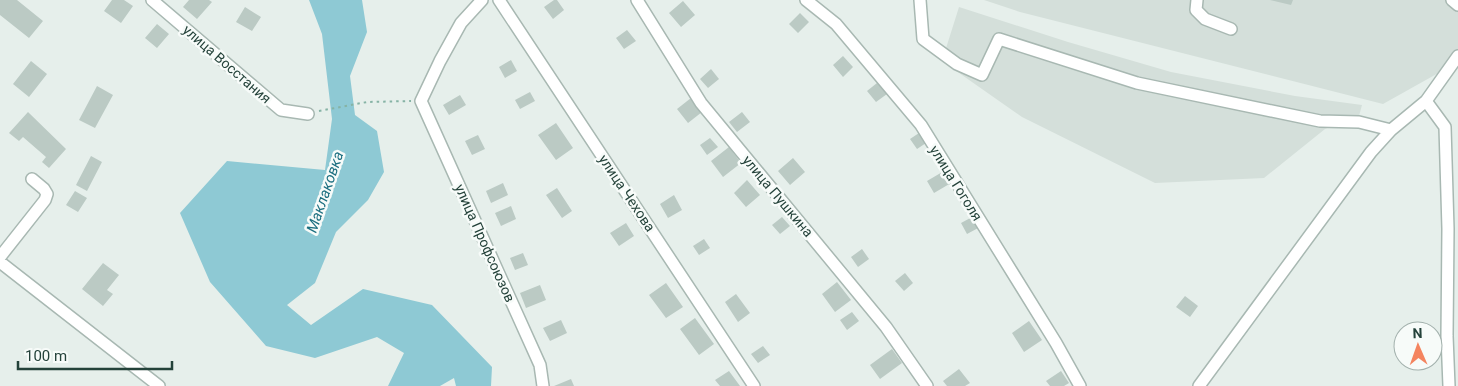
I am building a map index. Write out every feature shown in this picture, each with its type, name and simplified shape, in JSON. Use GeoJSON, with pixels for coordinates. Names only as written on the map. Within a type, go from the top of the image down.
{"type":"FeatureCollection","features":[{"type":"Feature","properties":{"kind":"street","name":"улица Восстания"},"geometry":{"type":"LineString","coordinates":[[152,0],[281,110],[308,114]]}},
{"type":"Feature","properties":{"kind":"street"},"geometry":{"type":"LineString","coordinates":[[421,101],[440,61],[462,23],[482,0]]}},
{"type":"Feature","properties":{"kind":"street","name":"улица Чехова"},"geometry":{"type":"LineString","coordinates":[[498,0],[754,386]]}},
{"type":"Feature","properties":{"kind":"street","name":"улица Пушкина"},"geometry":{"type":"LineString","coordinates":[[637,0],[701,103],[886,327],[927,386]]}},
{"type":"Feature","properties":{"kind":"street","name":"улица Гоголя"},"geometry":{"type":"LineString","coordinates":[[806,0],[836,24],[921,125],[1056,343],[1080,386]]}},
{"type":"Feature","properties":{"kind":"street"},"geometry":{"type":"LineString","coordinates":[[920,0],[922,39],[957,64],[982,75],[999,39],[1137,83],[1320,121],[1359,122],[1391,130]]}},
{"type":"Feature","properties":{"kind":"street"},"geometry":{"type":"LineString","coordinates":[[1197,0],[1196,10],[1205,19],[1231,29]]}},
{"type":"Feature","properties":{"kind":"street"},"geometry":{"type":"LineString","coordinates":[[1452,0],[1458,6]]}},
{"type":"Feature","properties":{"kind":"street"},"geometry":{"type":"LineString","coordinates":[[1199,386],[1371,152],[1391,130],[1426,101],[1458,56]]}},
{"type":"Feature","properties":{"kind":"street","name":"улица Профсоюзов"},"geometry":{"type":"LineString","coordinates":[[421,101],[540,365],[544,386]]}},
{"type":"Feature","properties":{"kind":"street"},"geometry":{"type":"LineString","coordinates":[[1426,101],[1445,127],[1448,229],[1446,336],[1449,386]]}},
{"type":"Feature","properties":{"kind":"street"},"geometry":{"type":"LineString","coordinates":[[0,257],[45,200],[47,194],[44,189],[32,179]]}},
{"type":"Feature","properties":{"kind":"street"},"geometry":{"type":"LineString","coordinates":[[0,262],[159,386]]}},
{"type":"Feature","properties":{"kind":"path"},"geometry":{"type":"LineString","coordinates":[[308,114],[368,102],[421,101]]}},
{"type":"Feature","properties":{"kind":"shaded area"},"geometry":{"type":"Polygon","coordinates":[[[984,0],[1458,0],[1458,62],[1383,104],[1020,12],[984,0]]]}},
{"type":"Feature","properties":{"kind":"shaded area"},"geometry":{"type":"Polygon","coordinates":[[[959,7],[1068,42],[1171,72],[1295,96],[1362,105],[1359,116],[1325,129],[1264,178],[1155,183],[1022,117],[942,61],[959,7]]]}},
{"type":"Feature","properties":{"kind":"water","name":"Маклаковка"},"geometry":{"type":"Polygon","coordinates":[[[309,0],[362,0],[367,32],[350,76],[355,115],[377,131],[384,172],[368,200],[336,232],[315,283],[287,305],[311,325],[363,289],[432,305],[492,367],[491,386],[456,386],[454,378],[440,386],[388,386],[404,353],[377,337],[315,358],[266,346],[210,282],[180,213],[227,161],[325,170],[332,119],[322,34],[309,0]]]}},
{"type":"Feature","properties":{"kind":"building"},"geometry":{"type":"Polygon","coordinates":[[[0,0],[17,0],[43,21],[29,38],[0,15],[0,0]]]}},
{"type":"Feature","properties":{"kind":"building"},"geometry":{"type":"Polygon","coordinates":[[[112,0],[124,0],[133,6],[121,23],[104,11],[112,0]]]}},
{"type":"Feature","properties":{"kind":"building"},"geometry":{"type":"Polygon","coordinates":[[[189,0],[209,0],[212,2],[197,19],[183,7],[189,0]]]}},
{"type":"Feature","properties":{"kind":"building"},"geometry":{"type":"Polygon","coordinates":[[[557,0],[564,10],[553,19],[544,7],[557,0]]]}},
{"type":"Feature","properties":{"kind":"building"},"geometry":{"type":"Polygon","coordinates":[[[1270,0],[1293,0],[1291,5],[1270,0]]]}},
{"type":"Feature","properties":{"kind":"building"},"geometry":{"type":"Polygon","coordinates":[[[683,1],[695,15],[681,27],[669,13],[683,1]]]}},
{"type":"Feature","properties":{"kind":"building"},"geometry":{"type":"Polygon","coordinates":[[[245,7],[261,17],[252,31],[236,22],[245,7]]]}},
{"type":"Feature","properties":{"kind":"building"},"geometry":{"type":"Polygon","coordinates":[[[800,13],[809,22],[798,33],[789,24],[800,13]]]}},
{"type":"Feature","properties":{"kind":"building"},"geometry":{"type":"Polygon","coordinates":[[[157,24],[169,34],[157,48],[145,38],[157,24]]]}},
{"type":"Feature","properties":{"kind":"building"},"geometry":{"type":"Polygon","coordinates":[[[627,30],[636,41],[624,49],[616,38],[627,30]]]}},
{"type":"Feature","properties":{"kind":"building"},"geometry":{"type":"Polygon","coordinates":[[[843,56],[853,67],[843,77],[833,65],[843,56]]]}},
{"type":"Feature","properties":{"kind":"building"},"geometry":{"type":"Polygon","coordinates":[[[511,60],[517,71],[505,78],[499,67],[511,60]]]}},
{"type":"Feature","properties":{"kind":"building"},"geometry":{"type":"Polygon","coordinates":[[[31,61],[47,74],[29,97],[13,84],[31,61]]]}},
{"type":"Feature","properties":{"kind":"building"},"geometry":{"type":"Polygon","coordinates":[[[711,69],[719,79],[708,88],[700,79],[711,69]]]}},
{"type":"Feature","properties":{"kind":"building"},"geometry":{"type":"Polygon","coordinates":[[[877,83],[887,94],[876,102],[867,91],[877,83]]]}},
{"type":"Feature","properties":{"kind":"building"},"geometry":{"type":"Polygon","coordinates":[[[97,86],[113,95],[95,128],[79,120],[97,86]]]}},
{"type":"Feature","properties":{"kind":"building"},"geometry":{"type":"Polygon","coordinates":[[[530,92],[535,101],[520,109],[515,100],[530,92]]]}},
{"type":"Feature","properties":{"kind":"building"},"geometry":{"type":"Polygon","coordinates":[[[460,95],[466,105],[449,115],[443,105],[460,95]]]}},
{"type":"Feature","properties":{"kind":"building"},"geometry":{"type":"Polygon","coordinates":[[[691,98],[702,112],[688,123],[677,109],[691,98]]]}},
{"type":"Feature","properties":{"kind":"building"},"geometry":{"type":"Polygon","coordinates":[[[28,112],[66,149],[49,168],[42,162],[46,157],[23,137],[19,141],[9,133],[28,112]]]}},
{"type":"Feature","properties":{"kind":"building"},"geometry":{"type":"Polygon","coordinates":[[[742,112],[750,122],[737,132],[729,122],[742,112]]]}},
{"type":"Feature","properties":{"kind":"building"},"geometry":{"type":"Polygon","coordinates":[[[556,123],[573,148],[556,160],[538,135],[556,123]]]}},
{"type":"Feature","properties":{"kind":"building"},"geometry":{"type":"Polygon","coordinates":[[[919,133],[926,143],[917,149],[910,139],[919,133]]]}},
{"type":"Feature","properties":{"kind":"building"},"geometry":{"type":"Polygon","coordinates":[[[478,135],[485,149],[472,155],[465,141],[478,135]]]}},
{"type":"Feature","properties":{"kind":"building"},"geometry":{"type":"Polygon","coordinates":[[[710,138],[718,147],[707,155],[700,145],[710,138]]]}},
{"type":"Feature","properties":{"kind":"building"},"geometry":{"type":"Polygon","coordinates":[[[729,147],[741,163],[723,177],[711,161],[729,147]]]}},
{"type":"Feature","properties":{"kind":"building"},"geometry":{"type":"Polygon","coordinates":[[[91,156],[102,162],[87,191],[76,185],[91,156]]]}},
{"type":"Feature","properties":{"kind":"building"},"geometry":{"type":"Polygon","coordinates":[[[793,158],[805,172],[790,185],[778,171],[793,158]]]}},
{"type":"Feature","properties":{"kind":"building"},"geometry":{"type":"Polygon","coordinates":[[[944,171],[951,183],[934,193],[927,181],[944,171]]]}},
{"type":"Feature","properties":{"kind":"building"},"geometry":{"type":"Polygon","coordinates":[[[747,180],[760,195],[746,207],[734,193],[747,180]]]}},
{"type":"Feature","properties":{"kind":"building"},"geometry":{"type":"Polygon","coordinates":[[[503,183],[508,195],[491,203],[486,191],[503,183]]]}},
{"type":"Feature","properties":{"kind":"building"},"geometry":{"type":"Polygon","coordinates":[[[557,188],[572,211],[562,218],[546,195],[557,188]]]}},
{"type":"Feature","properties":{"kind":"building"},"geometry":{"type":"Polygon","coordinates":[[[75,191],[87,198],[78,212],[66,205],[75,191]]]}},
{"type":"Feature","properties":{"kind":"building"},"geometry":{"type":"Polygon","coordinates":[[[674,195],[682,210],[668,218],[660,204],[674,195]]]}},
{"type":"Feature","properties":{"kind":"building"},"geometry":{"type":"Polygon","coordinates":[[[511,206],[516,219],[501,226],[495,213],[511,206]]]}},
{"type":"Feature","properties":{"kind":"building"},"geometry":{"type":"Polygon","coordinates":[[[974,216],[980,227],[967,234],[961,223],[974,216]]]}},
{"type":"Feature","properties":{"kind":"building"},"geometry":{"type":"Polygon","coordinates":[[[782,217],[790,226],[780,234],[772,225],[782,217]]]}},
{"type":"Feature","properties":{"kind":"building"},"geometry":{"type":"Polygon","coordinates":[[[626,223],[634,236],[619,246],[610,233],[626,223]]]}},
{"type":"Feature","properties":{"kind":"building"},"geometry":{"type":"Polygon","coordinates":[[[704,239],[710,248],[699,255],[693,246],[704,239]]]}},
{"type":"Feature","properties":{"kind":"building"},"geometry":{"type":"Polygon","coordinates":[[[862,249],[869,259],[858,267],[851,257],[862,249]]]}},
{"type":"Feature","properties":{"kind":"building"},"geometry":{"type":"Polygon","coordinates":[[[523,253],[528,265],[515,270],[510,258],[523,253]]]}},
{"type":"Feature","properties":{"kind":"building"},"geometry":{"type":"Polygon","coordinates":[[[103,263],[119,275],[107,290],[113,294],[103,306],[82,289],[103,263]]]}},
{"type":"Feature","properties":{"kind":"building"},"geometry":{"type":"Polygon","coordinates":[[[905,273],[913,283],[904,291],[895,281],[905,273]]]}},
{"type":"Feature","properties":{"kind":"building"},"geometry":{"type":"Polygon","coordinates":[[[837,282],[851,300],[835,312],[822,294],[837,282]]]}},
{"type":"Feature","properties":{"kind":"building"},"geometry":{"type":"Polygon","coordinates":[[[666,283],[683,307],[666,318],[649,295],[666,283]]]}},
{"type":"Feature","properties":{"kind":"building"},"geometry":{"type":"Polygon","coordinates":[[[540,285],[546,300],[526,308],[520,293],[540,285]]]}},
{"type":"Feature","properties":{"kind":"building"},"geometry":{"type":"Polygon","coordinates":[[[736,294],[750,313],[738,322],[725,302],[736,294]]]}},
{"type":"Feature","properties":{"kind":"building"},"geometry":{"type":"Polygon","coordinates":[[[1185,296],[1198,306],[1190,317],[1176,307],[1185,296]]]}},
{"type":"Feature","properties":{"kind":"building"},"geometry":{"type":"Polygon","coordinates":[[[852,312],[859,321],[847,330],[840,320],[852,312]]]}},
{"type":"Feature","properties":{"kind":"building"},"geometry":{"type":"Polygon","coordinates":[[[695,318],[714,344],[699,355],[680,329],[695,318]]]}},
{"type":"Feature","properties":{"kind":"building"},"geometry":{"type":"Polygon","coordinates":[[[561,320],[567,333],[550,341],[543,328],[561,320]]]}},
{"type":"Feature","properties":{"kind":"building"},"geometry":{"type":"Polygon","coordinates":[[[1029,321],[1042,340],[1024,352],[1012,333],[1029,321]]]}},
{"type":"Feature","properties":{"kind":"building"},"geometry":{"type":"Polygon","coordinates":[[[763,346],[770,355],[758,363],[751,354],[763,346]]]}},
{"type":"Feature","properties":{"kind":"building"},"geometry":{"type":"Polygon","coordinates":[[[892,349],[902,363],[880,379],[870,365],[892,349]]]}},
{"type":"Feature","properties":{"kind":"building"},"geometry":{"type":"Polygon","coordinates":[[[959,369],[970,383],[965,386],[947,386],[943,381],[959,369]]]}},
{"type":"Feature","properties":{"kind":"building"},"geometry":{"type":"Polygon","coordinates":[[[729,371],[740,386],[720,386],[715,380],[729,371]]]}},
{"type":"Feature","properties":{"kind":"building"},"geometry":{"type":"Polygon","coordinates":[[[1061,371],[1069,383],[1064,386],[1050,386],[1046,381],[1061,371]]]}},
{"type":"Feature","properties":{"kind":"building"},"geometry":{"type":"Polygon","coordinates":[[[571,379],[574,386],[554,386],[571,379]]]}}]}
